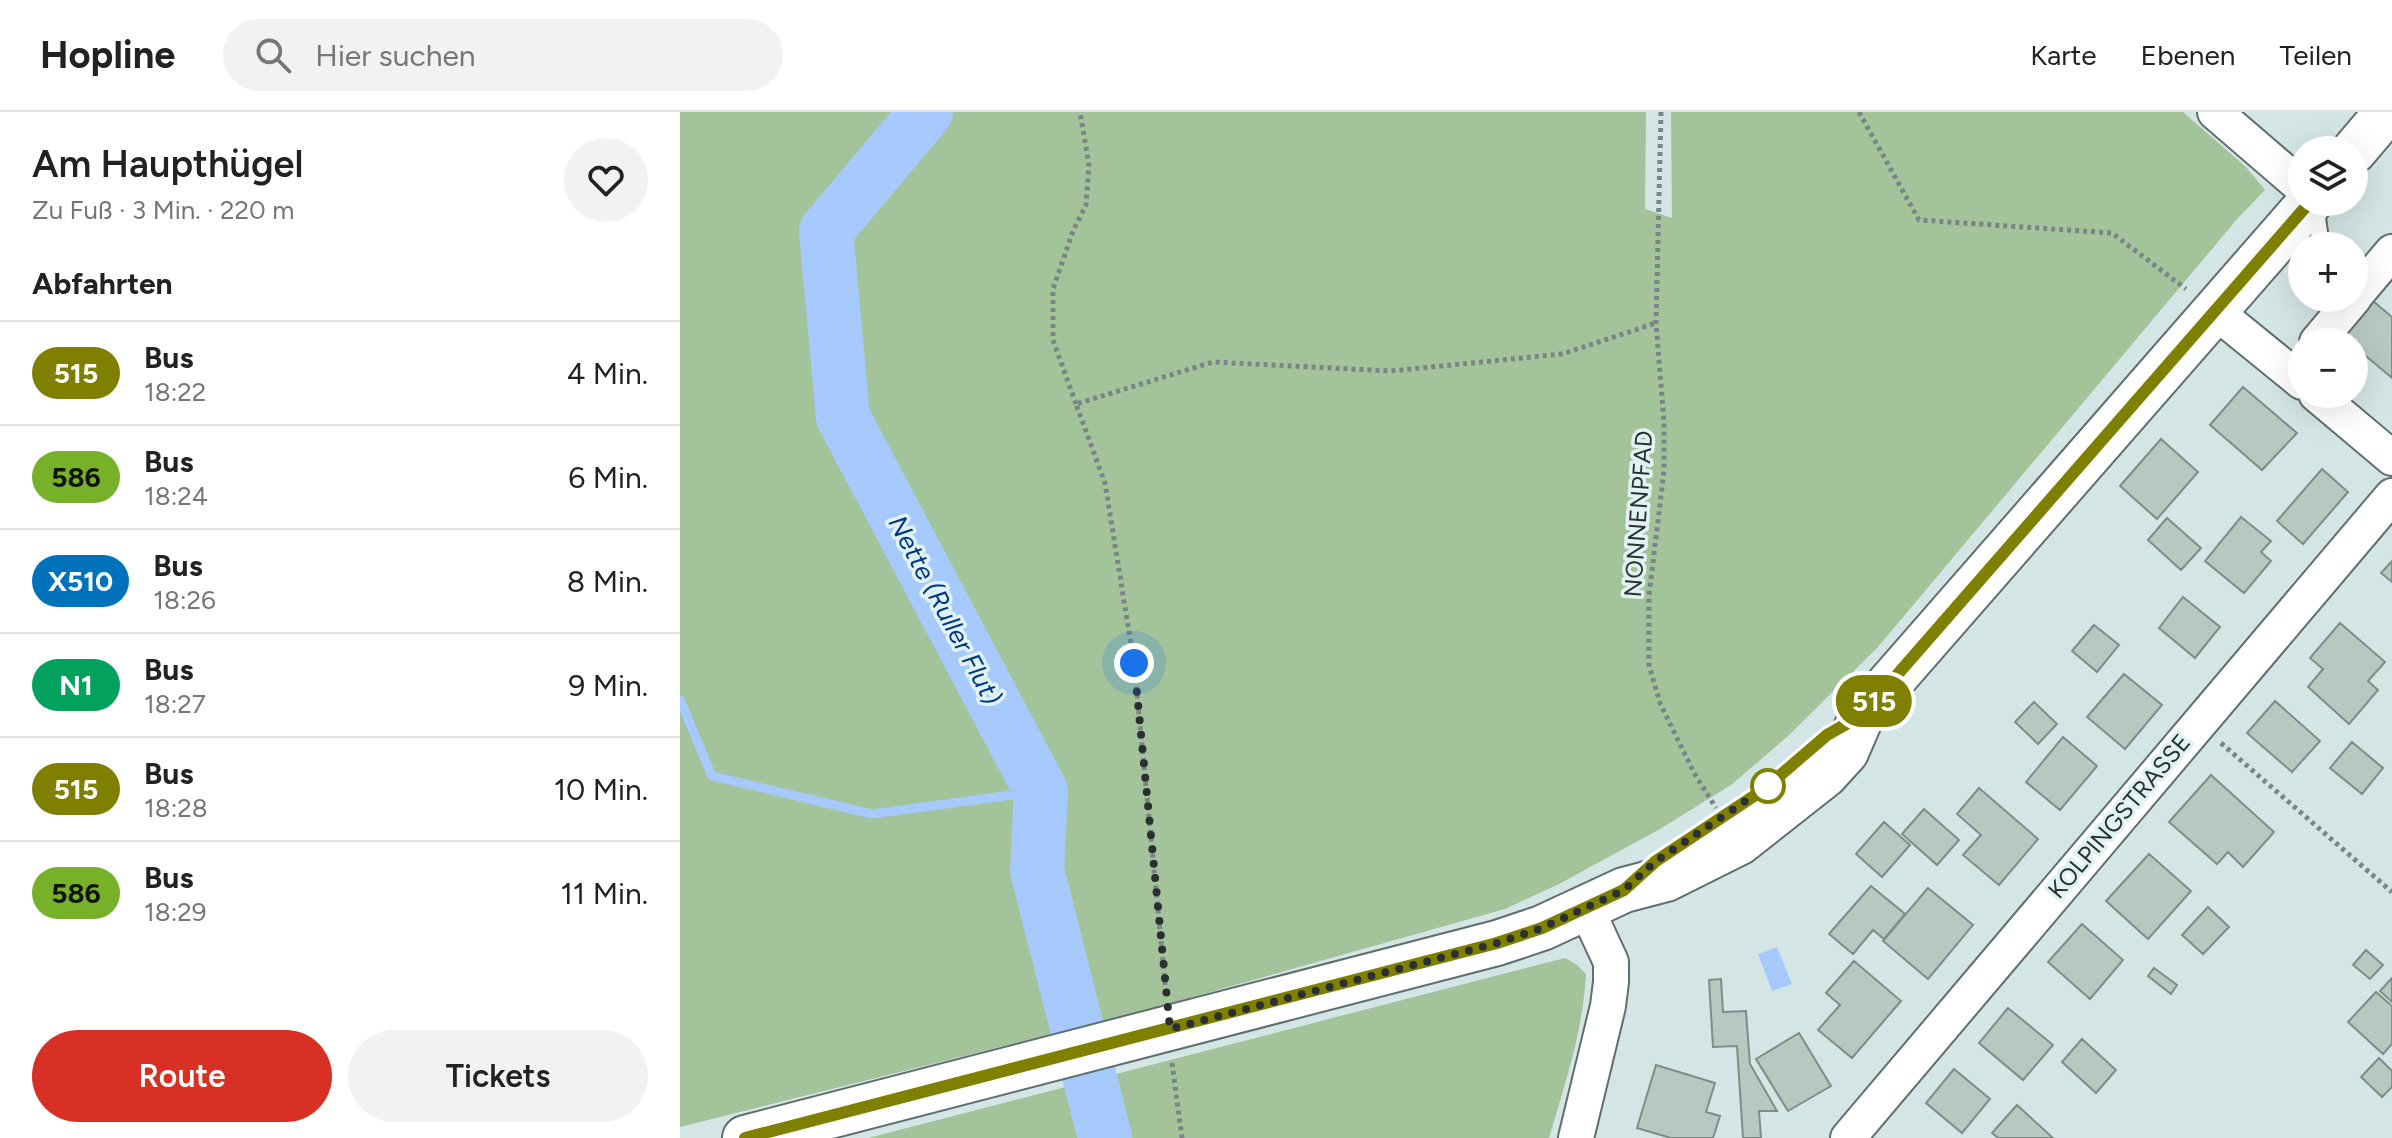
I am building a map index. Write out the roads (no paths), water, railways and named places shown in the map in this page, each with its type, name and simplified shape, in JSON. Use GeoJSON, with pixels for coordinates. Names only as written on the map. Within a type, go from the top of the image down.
{"type":"FeatureCollection","features":[{"type":"Feature","properties":{"kind":"street"},"geometry":{"type":"LineString","coordinates":[[2215,112],[2288,175]]}},
{"type":"Feature","properties":{"kind":"street"},"geometry":{"type":"LineString","coordinates":[[2367,136],[2387,112]]}},
{"type":"Feature","properties":{"kind":"street"},"geometry":{"type":"LineString","coordinates":[[745,1138],[1497,943],[1542,928],[1605,899],[1666,879],[1740,842],[1825,775],[1846,752],[1862,715],[2301,216]]}},
{"type":"Feature","properties":{"kind":"street"},"geometry":{"type":"LineString","coordinates":[[2368,278],[2392,252]]}},
{"type":"Feature","properties":{"kind":"street"},"geometry":{"type":"LineString","coordinates":[[2216,312],[2288,366]]}},
{"type":"Feature","properties":{"kind":"street"},"geometry":{"type":"LineString","coordinates":[[2337,408],[2392,458]]}},
{"type":"Feature","properties":{"kind":"street","name":"KOLPINGSTRASSE"},"geometry":{"type":"LineString","coordinates":[[1848,1138],[2392,496]]}},
{"type":"Feature","properties":{"kind":"street"},"geometry":{"type":"LineString","coordinates":[[1576,1138],[1611,982],[1605,899]]}},
{"type":"Feature","properties":{"kind":"water"},"geometry":{"type":"Polygon","coordinates":[[[1777,947],[1792,984],[1772,991],[1758,954],[1777,947]]]}},
{"type":"Feature","properties":{"kind":"waterway","name":"Nette (Ruller Flut)"},"geometry":{"type":"LineString","coordinates":[[926,112],[826,231],[843,417],[1041,791],[1037,870],[1105,1138]]}},
{"type":"Feature","properties":{"kind":"waterway"},"geometry":{"type":"LineString","coordinates":[[680,700],[712,776],[872,814],[1041,791]]}}]}
